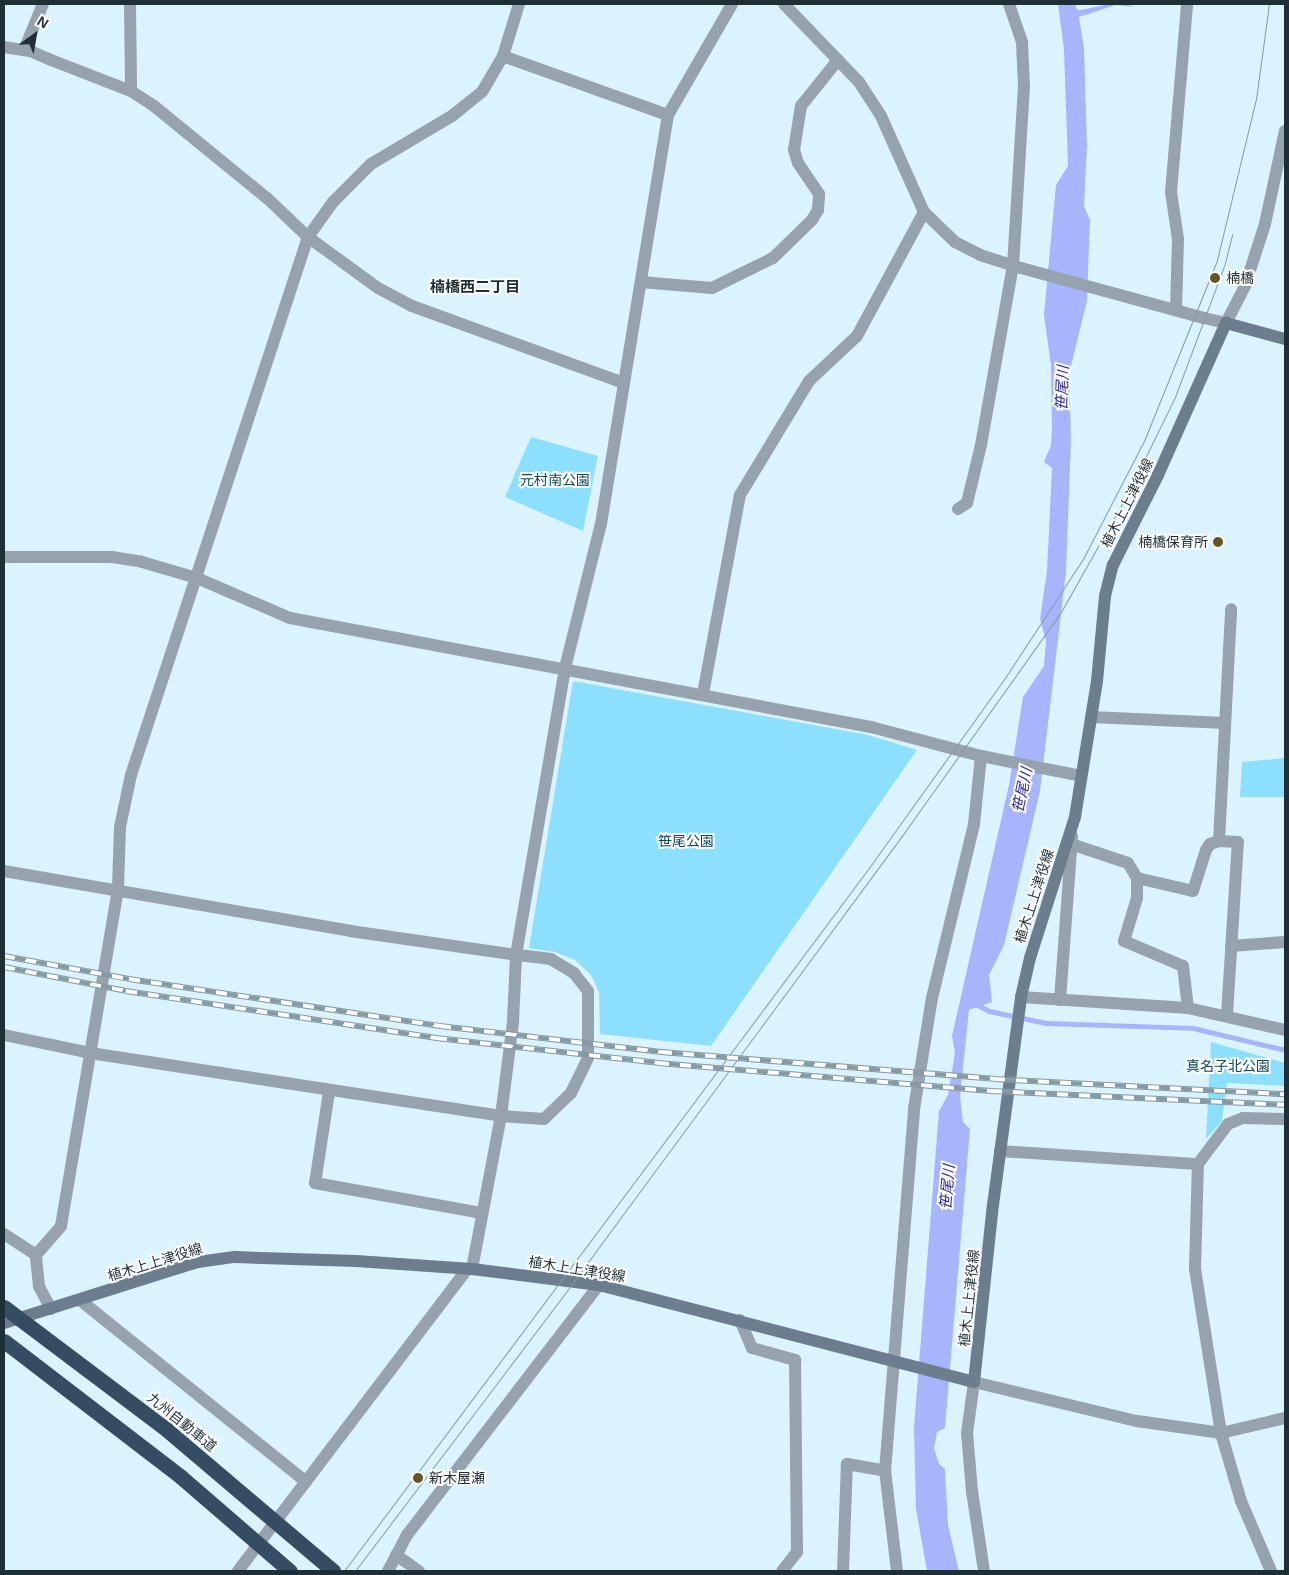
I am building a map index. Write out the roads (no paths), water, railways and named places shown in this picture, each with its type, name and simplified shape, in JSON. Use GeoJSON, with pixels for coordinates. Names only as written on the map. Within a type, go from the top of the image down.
{"type":"FeatureCollection","features":[{"type":"Feature","properties":{"kind":"highway","name":"九州自動車道"},"geometry":{"type":"LineString","coordinates":[[4,1307],[167,1430],[333,1571]]}},
{"type":"Feature","properties":{"kind":"highway"},"geometry":{"type":"LineString","coordinates":[[4,1341],[181,1477],[290,1571]]}},
{"type":"Feature","properties":{"kind":"main road"},"geometry":{"type":"LineString","coordinates":[[1226,322],[1285,339]]}},
{"type":"Feature","properties":{"kind":"main road","name":"植木上上津役線"},"geometry":{"type":"LineString","coordinates":[[4,1322],[198,1262],[235,1257],[469,1269],[599,1285],[970,1381],[1021,997],[1030,958],[1072,825],[1082,776],[1105,596],[1112,565],[1158,476],[1226,322]]}},
{"type":"Feature","properties":{"kind":"street"},"geometry":{"type":"LineString","coordinates":[[24,50],[44,4]]}},
{"type":"Feature","properties":{"kind":"street"},"geometry":{"type":"LineString","coordinates":[[130,4],[131,91]]}},
{"type":"Feature","properties":{"kind":"street"},"geometry":{"type":"LineString","coordinates":[[51,1309],[39,1286],[36,1255],[61,1226],[118,888],[120,827],[131,774],[308,237],[333,202],[371,164],[452,116],[482,92],[502,56],[519,4]]}},
{"type":"Feature","properties":{"kind":"street"},"geometry":{"type":"LineString","coordinates":[[238,1571],[469,1269],[501,1116],[513,1022],[516,955],[565,668],[600,524],[668,115],[732,4]]}},
{"type":"Feature","properties":{"kind":"street"},"geometry":{"type":"LineString","coordinates":[[784,4],[858,82],[881,116],[924,212],[954,242],[980,256],[1176,310],[1226,322],[1245,286],[1265,224],[1285,131]]}},
{"type":"Feature","properties":{"kind":"street"},"geometry":{"type":"LineString","coordinates":[[958,509],[967,503],[981,445],[1017,267],[1024,86],[1022,42],[1009,4]]}},
{"type":"Feature","properties":{"kind":"street"},"geometry":{"type":"LineString","coordinates":[[1176,310],[1178,239],[1171,192],[1187,4]]}},
{"type":"Feature","properties":{"kind":"street"},"geometry":{"type":"LineString","coordinates":[[4,47],[24,50],[131,91],[154,106],[267,198],[308,237],[378,288],[412,306],[623,383]]}},
{"type":"Feature","properties":{"kind":"street"},"geometry":{"type":"LineString","coordinates":[[502,56],[668,115]]}},
{"type":"Feature","properties":{"kind":"street"},"geometry":{"type":"LineString","coordinates":[[641,282],[712,288],[773,258],[812,220],[818,210],[819,194],[798,163],[796,141],[801,106],[838,60]]}},
{"type":"Feature","properties":{"kind":"street"},"geometry":{"type":"LineString","coordinates":[[703,694],[740,495],[809,381],[857,336],[924,212]]}},
{"type":"Feature","properties":{"kind":"street"},"geometry":{"type":"LineString","coordinates":[[4,557],[112,557],[142,562],[197,578],[290,618],[565,668],[871,727],[985,757],[1082,776]]}},
{"type":"Feature","properties":{"kind":"street"},"geometry":{"type":"LineString","coordinates":[[1219,841],[1231,609]]}},
{"type":"Feature","properties":{"kind":"street"},"geometry":{"type":"LineString","coordinates":[[1091,717],[1226,723]]}},
{"type":"Feature","properties":{"kind":"street"},"geometry":{"type":"LineString","coordinates":[[897,1571],[885,1471],[898,1363],[922,1044],[965,870],[985,757]]}},
{"type":"Feature","properties":{"kind":"street"},"geometry":{"type":"LineString","coordinates":[[1060,1000],[1072,825]]}},
{"type":"Feature","properties":{"kind":"street"},"geometry":{"type":"LineString","coordinates":[[1137,878],[1193,891],[1206,850],[1210,844],[1219,841],[1238,842],[1227,1015]]}},
{"type":"Feature","properties":{"kind":"street"},"geometry":{"type":"LineString","coordinates":[[1071,844],[1128,863],[1137,878],[1137,898],[1124,941],[1183,966],[1188,1008]]}},
{"type":"Feature","properties":{"kind":"street"},"geometry":{"type":"LineString","coordinates":[[4,871],[118,888],[350,931],[550,959],[574,973],[588,991],[588,1058],[571,1093],[544,1119],[501,1116],[330,1092],[90,1053],[4,1035]]}},
{"type":"Feature","properties":{"kind":"street"},"geometry":{"type":"LineString","coordinates":[[1231,946],[1285,942]]}},
{"type":"Feature","properties":{"kind":"street"},"geometry":{"type":"LineString","coordinates":[[1021,997],[1188,1008],[1227,1015],[1285,1030]]}},
{"type":"Feature","properties":{"kind":"street"},"geometry":{"type":"LineString","coordinates":[[330,1092],[315,1183],[482,1213]]}},
{"type":"Feature","properties":{"kind":"street"},"geometry":{"type":"LineString","coordinates":[[1271,1571],[1241,1501],[1221,1433],[1195,1269],[1198,1164],[1228,1124],[1243,1118],[1285,1119]]}},
{"type":"Feature","properties":{"kind":"street"},"geometry":{"type":"LineString","coordinates":[[1000,1151],[1198,1164]]}},
{"type":"Feature","properties":{"kind":"street"},"geometry":{"type":"LineString","coordinates":[[4,1234],[36,1255]]}},
{"type":"Feature","properties":{"kind":"street"},"geometry":{"type":"LineString","coordinates":[[388,1571],[413,1527],[599,1285]]}},
{"type":"Feature","properties":{"kind":"street"},"geometry":{"type":"LineString","coordinates":[[80,1300],[306,1482]]}},
{"type":"Feature","properties":{"kind":"street"},"geometry":{"type":"LineString","coordinates":[[740,1320],[752,1348],[795,1360],[797,1552],[782,1571]]}},
{"type":"Feature","properties":{"kind":"street"},"geometry":{"type":"LineString","coordinates":[[984,1571],[972,1492],[967,1434],[970,1381],[1137,1422],[1221,1433],[1285,1418]]}},
{"type":"Feature","properties":{"kind":"street"},"geometry":{"type":"LineString","coordinates":[[843,1571],[847,1464],[885,1471]]}},
{"type":"Feature","properties":{"kind":"street"},"geometry":{"type":"LineString","coordinates":[[396,1556],[419,1571]]}},
{"type":"Feature","properties":{"kind":"water","name":"笹尾川"},"geometry":{"type":"Polygon","coordinates":[[[1058,4],[1075,4],[1077,10],[1109,4],[1124,4],[1136,7],[1116,5],[1079,17],[1084,49],[1087,147],[1084,206],[1090,220],[1087,301],[1069,374],[1071,440],[1066,572],[1040,791],[1004,945],[989,975],[992,1002],[969,1010],[960,1096],[963,1122],[970,1129],[945,1428],[937,1432],[934,1448],[939,1464],[945,1469],[948,1525],[959,1571],[927,1571],[916,1509],[914,1427],[939,1111],[948,1095],[955,1053],[952,1036],[1009,785],[1023,697],[1044,666],[1046,641],[1040,619],[1047,571],[1052,468],[1044,462],[1051,445],[1052,428],[1051,365],[1044,315],[1056,185],[1068,166],[1064,49],[1058,4]]]}},
{"type":"Feature","properties":{"kind":"waterway"},"geometry":{"type":"LineString","coordinates":[[974,1003],[989,1011],[1046,1023],[1193,1028],[1285,1050]]}},
{"type":"Feature","properties":{"kind":"tram line"},"geometry":{"type":"LineString","coordinates":[[344,1571],[866,872],[1005,678],[1083,559],[1144,441],[1217,260],[1256,99],[1269,4]]}},
{"type":"Feature","properties":{"kind":"tram line"},"geometry":{"type":"LineString","coordinates":[[355,1571],[574,1281],[904,833],[1061,612],[1127,495],[1175,397],[1225,263],[1232,234]]}},
{"type":"Feature","properties":{"kind":"railway"},"geometry":{"type":"LineString","coordinates":[[4,956],[129,979],[440,1026],[661,1052],[994,1079],[1285,1094]]}},
{"type":"Feature","properties":{"kind":"railway"},"geometry":{"type":"LineString","coordinates":[[4,967],[126,991],[436,1038],[658,1063],[991,1091],[1285,1105]]}},
{"type":"Feature","properties":{"kind":"place","name":"楠橋"},"geometry":{"type":"Point","coordinates":[1215,278]}},
{"type":"Feature","properties":{"kind":"place","name":"楠橋保育所"},"geometry":{"type":"Point","coordinates":[1218,542]}},
{"type":"Feature","properties":{"kind":"place","name":"新木屋瀬"},"geometry":{"type":"Point","coordinates":[418,1478]}},
{"type":"Feature","properties":{"kind":"district","name":"楠橋西二丁目"},"geometry":{"type":"Point","coordinates":[475,287]}},
{"type":"Feature","properties":{"kind":"park label","name":"元村南公園"},"geometry":{"type":"Point","coordinates":[555,480]}},
{"type":"Feature","properties":{"kind":"park label","name":"笹尾公園"},"geometry":{"type":"Point","coordinates":[686,841]}},
{"type":"Feature","properties":{"kind":"park label","name":"真名子北公園"},"geometry":{"type":"Point","coordinates":[1228,1066]}}]}
